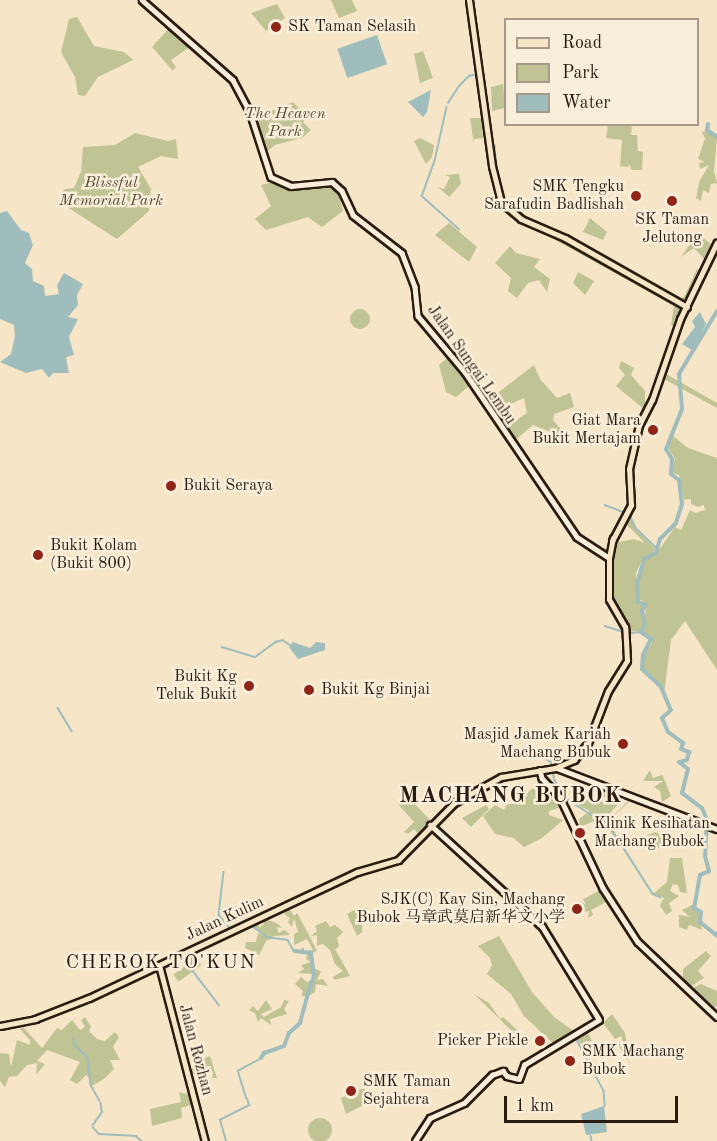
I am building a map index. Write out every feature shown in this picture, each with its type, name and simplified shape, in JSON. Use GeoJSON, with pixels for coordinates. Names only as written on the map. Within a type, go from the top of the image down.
{"type":"FeatureCollection","features":[{"type":"Feature","properties":{"kind":"main road","name":"Jalan Sungai Lembu"},"geometry":{"type":"LineString","coordinates":[[142,0],[233,80],[250,112],[271,177],[291,186],[332,182],[342,191],[353,214],[402,253],[416,290],[417,314],[465,372],[577,537],[607,556]]}},
{"type":"Feature","properties":{"kind":"main road"},"geometry":{"type":"LineString","coordinates":[[470,0],[499,196],[522,217],[566,237],[603,262],[684,305]]}},
{"type":"Feature","properties":{"kind":"main road"},"geometry":{"type":"LineString","coordinates":[[646,411],[684,305],[717,240]]}},
{"type":"Feature","properties":{"kind":"main road"},"geometry":{"type":"LineString","coordinates":[[646,411],[684,305]]}},
{"type":"Feature","properties":{"kind":"main road","name":"Jalan Kulim"},"geometry":{"type":"LineString","coordinates":[[0,1027],[88,999],[357,872],[398,860],[454,804],[496,780],[555,768],[574,760],[585,748],[606,695],[627,662],[627,631],[610,603],[607,556],[613,538],[631,507],[629,469],[638,428],[646,411]]}},
{"type":"Feature","properties":{"kind":"main road"},"geometry":{"type":"LineString","coordinates":[[555,768],[717,829]]}},
{"type":"Feature","properties":{"kind":"main road"},"geometry":{"type":"LineString","coordinates":[[540,770],[542,778],[560,797],[570,824],[612,904],[638,942],[717,1017]]}},
{"type":"Feature","properties":{"kind":"main road"},"geometry":{"type":"LineString","coordinates":[[415,1141],[430,1118],[464,1103],[492,1075],[503,1071],[507,1076],[519,1078],[523,1066],[600,1020],[542,927],[431,827]]}},
{"type":"Feature","properties":{"kind":"main road","name":"Jalan Rozhan"},"geometry":{"type":"LineString","coordinates":[[159,966],[204,1141]]}},
{"type":"Feature","properties":{"kind":"green space"},"geometry":{"type":"Polygon","coordinates":[[[331,0],[352,0],[357,11],[339,18],[331,0]]]}},
{"type":"Feature","properties":{"kind":"green space"},"geometry":{"type":"Polygon","coordinates":[[[277,4],[285,18],[266,31],[251,13],[277,4]]]}},
{"type":"Feature","properties":{"kind":"green space"},"geometry":{"type":"Polygon","coordinates":[[[77,17],[94,46],[124,52],[133,60],[98,77],[85,96],[78,95],[75,77],[61,52],[69,19],[77,17]]]}},
{"type":"Feature","properties":{"kind":"green space"},"geometry":{"type":"Polygon","coordinates":[[[172,25],[194,44],[171,60],[176,67],[173,71],[152,47],[172,25]]]}},
{"type":"Feature","properties":{"kind":"green space"},"geometry":{"type":"Polygon","coordinates":[[[423,51],[433,78],[420,83],[414,54],[423,51]]]}},
{"type":"Feature","properties":{"kind":"green space"},"geometry":{"type":"Polygon","coordinates":[[[503,84],[504,108],[492,111],[491,87],[503,84]]]}},
{"type":"Feature","properties":{"kind":"green space","name":"The Heaven Park"},"geometry":{"type":"Polygon","coordinates":[[[293,102],[307,117],[303,122],[311,130],[302,138],[275,145],[264,154],[254,118],[293,102]]]}},
{"type":"Feature","properties":{"kind":"green space"},"geometry":{"type":"Polygon","coordinates":[[[470,118],[481,118],[483,138],[474,139],[474,144],[470,118]]]}},
{"type":"Feature","properties":{"kind":"green space"},"geometry":{"type":"Polygon","coordinates":[[[608,126],[632,126],[631,135],[637,135],[638,151],[643,152],[642,170],[632,170],[629,164],[628,167],[620,166],[622,140],[606,138],[608,126]]]}},
{"type":"Feature","properties":{"kind":"green space"},"geometry":{"type":"Polygon","coordinates":[[[707,131],[717,138],[714,171],[717,183],[711,184],[709,193],[703,190],[701,201],[696,198],[699,182],[709,165],[700,169],[699,163],[705,162],[698,159],[705,139],[702,132],[707,131]]]}},
{"type":"Feature","properties":{"kind":"green space","name":"Blissful Memorial Park"},"geometry":{"type":"Polygon","coordinates":[[[135,133],[168,141],[176,139],[178,159],[161,156],[138,167],[151,189],[149,211],[117,239],[67,207],[61,194],[65,189],[74,188],[81,172],[83,147],[115,145],[135,133]]]}},
{"type":"Feature","properties":{"kind":"green space"},"geometry":{"type":"Polygon","coordinates":[[[420,138],[434,145],[432,157],[426,164],[414,141],[420,138]]]}},
{"type":"Feature","properties":{"kind":"green space"},"geometry":{"type":"Polygon","coordinates":[[[459,174],[461,184],[449,197],[438,187],[444,189],[450,177],[445,175],[459,174]]]}},
{"type":"Feature","properties":{"kind":"green space"},"geometry":{"type":"Polygon","coordinates":[[[274,182],[290,187],[331,184],[337,189],[343,211],[322,227],[308,217],[266,230],[255,219],[271,206],[261,185],[274,182]]]}},
{"type":"Feature","properties":{"kind":"green space"},"geometry":{"type":"Polygon","coordinates":[[[590,218],[607,232],[603,240],[583,232],[590,218]]]}},
{"type":"Feature","properties":{"kind":"green space"},"geometry":{"type":"Polygon","coordinates":[[[449,223],[477,247],[469,262],[435,235],[449,223]]]}},
{"type":"Feature","properties":{"kind":"green space"},"geometry":{"type":"Polygon","coordinates":[[[543,229],[567,235],[679,299],[684,297],[697,269],[702,270],[681,306],[675,327],[671,325],[674,306],[541,232],[543,229]]]}},
{"type":"Feature","properties":{"kind":"green space"},"geometry":{"type":"Polygon","coordinates":[[[695,237],[698,242],[704,239],[711,244],[705,260],[694,248],[681,257],[695,237]]]}},
{"type":"Feature","properties":{"kind":"green space"},"geometry":{"type":"Polygon","coordinates":[[[510,246],[516,253],[540,259],[534,267],[550,279],[547,292],[539,280],[528,283],[517,298],[508,291],[511,278],[495,263],[510,246]]]}},
{"type":"Feature","properties":{"kind":"green space"},"geometry":{"type":"Polygon","coordinates":[[[578,272],[594,281],[585,295],[573,283],[578,272]]]}},
{"type":"Feature","properties":{"kind":"green space"},"geometry":{"type":"Polygon","coordinates":[[[360,309],[367,312],[370,319],[367,326],[360,329],[353,326],[350,319],[353,312],[360,309]]]}},
{"type":"Feature","properties":{"kind":"green space"},"geometry":{"type":"Polygon","coordinates":[[[448,357],[471,384],[456,397],[446,392],[439,365],[448,357]]]}},
{"type":"Feature","properties":{"kind":"green space"},"geometry":{"type":"Polygon","coordinates":[[[621,361],[634,368],[631,375],[645,391],[645,410],[616,386],[625,375],[619,368],[621,361]]]}},
{"type":"Feature","properties":{"kind":"green space"},"geometry":{"type":"Polygon","coordinates":[[[534,365],[540,379],[557,398],[570,393],[574,407],[554,414],[553,420],[564,433],[561,436],[533,425],[513,442],[503,429],[527,413],[524,398],[493,412],[486,402],[534,365]]]}},
{"type":"Feature","properties":{"kind":"green space"},"geometry":{"type":"Polygon","coordinates":[[[666,374],[717,403],[717,408],[664,379],[666,374]]]}},
{"type":"Feature","properties":{"kind":"green space"},"geometry":{"type":"Polygon","coordinates":[[[672,435],[688,448],[717,458],[717,670],[685,621],[671,640],[664,694],[643,669],[644,656],[652,643],[652,637],[642,632],[647,604],[638,598],[639,572],[645,559],[656,554],[675,527],[681,530],[690,510],[695,513],[705,510],[704,505],[698,507],[691,504],[691,499],[684,500],[679,475],[671,472],[675,459],[667,446],[672,435]]]}},
{"type":"Feature","properties":{"kind":"green space"},"geometry":{"type":"Polygon","coordinates":[[[630,516],[635,528],[655,549],[651,556],[643,558],[636,573],[637,601],[645,605],[640,611],[644,624],[640,631],[627,631],[612,598],[610,559],[614,543],[634,539],[645,543],[625,523],[630,516]]]}},
{"type":"Feature","properties":{"kind":"green space"},"geometry":{"type":"Polygon","coordinates":[[[650,770],[653,778],[662,775],[671,796],[662,802],[660,791],[654,787],[663,781],[643,781],[650,770]]]}},
{"type":"Feature","properties":{"kind":"green space"},"geometry":{"type":"Polygon","coordinates":[[[541,780],[540,784],[547,784],[562,806],[557,804],[559,808],[549,811],[549,815],[563,820],[542,838],[524,847],[514,838],[495,834],[483,816],[495,805],[504,810],[507,804],[516,804],[541,780]]]}},
{"type":"Feature","properties":{"kind":"green space"},"geometry":{"type":"Polygon","coordinates":[[[584,788],[590,802],[606,790],[610,791],[601,801],[605,803],[615,793],[621,799],[625,797],[610,813],[613,816],[631,798],[641,802],[631,800],[608,821],[632,862],[601,818],[580,827],[579,819],[590,811],[578,805],[584,788]]]}},
{"type":"Feature","properties":{"kind":"green space"},"geometry":{"type":"Polygon","coordinates":[[[409,798],[432,822],[416,840],[418,833],[414,829],[408,834],[404,832],[414,822],[397,803],[409,798]]]}},
{"type":"Feature","properties":{"kind":"green space"},"geometry":{"type":"Polygon","coordinates":[[[486,805],[489,809],[471,827],[462,818],[486,805]]]}},
{"type":"Feature","properties":{"kind":"green space"},"geometry":{"type":"Polygon","coordinates":[[[655,832],[674,837],[657,849],[648,835],[655,832]]]}},
{"type":"Feature","properties":{"kind":"green space"},"geometry":{"type":"Polygon","coordinates":[[[670,858],[682,858],[687,893],[680,892],[678,885],[673,884],[670,891],[679,896],[669,903],[672,911],[666,915],[660,905],[664,898],[653,894],[667,882],[670,858]]]}},
{"type":"Feature","properties":{"kind":"green space"},"geometry":{"type":"Polygon","coordinates":[[[601,890],[608,901],[591,910],[593,915],[588,918],[589,911],[585,912],[580,901],[586,905],[583,899],[601,890]]]}},
{"type":"Feature","properties":{"kind":"green space"},"geometry":{"type":"Polygon","coordinates":[[[694,904],[699,912],[702,930],[689,925],[687,930],[679,927],[679,915],[690,917],[682,910],[694,904]]]}},
{"type":"Feature","properties":{"kind":"green space"},"geometry":{"type":"Polygon","coordinates":[[[360,907],[368,908],[363,911],[362,932],[357,936],[347,914],[360,907]]]}},
{"type":"Feature","properties":{"kind":"green space"},"geometry":{"type":"Polygon","coordinates":[[[289,908],[294,916],[297,913],[317,951],[312,953],[312,968],[321,971],[317,980],[323,979],[328,986],[316,984],[315,992],[309,996],[301,996],[303,991],[295,984],[301,977],[307,982],[312,980],[313,974],[298,973],[304,969],[301,965],[311,962],[306,959],[308,953],[297,952],[304,947],[304,951],[313,950],[307,939],[294,945],[294,934],[298,932],[294,918],[292,927],[288,922],[290,918],[284,914],[289,908]]]}},
{"type":"Feature","properties":{"kind":"green space"},"geometry":{"type":"Polygon","coordinates":[[[261,918],[277,923],[282,928],[277,927],[278,933],[285,930],[290,935],[272,936],[274,938],[266,941],[259,955],[245,948],[246,942],[256,942],[258,933],[269,938],[250,923],[259,919],[259,928],[264,924],[261,918]]]}},
{"type":"Feature","properties":{"kind":"green space"},"geometry":{"type":"Polygon","coordinates":[[[326,921],[330,927],[335,925],[343,932],[337,938],[339,947],[335,949],[350,976],[334,980],[333,977],[343,971],[335,964],[330,950],[323,944],[317,946],[317,935],[311,936],[317,931],[315,926],[326,921]]]}},
{"type":"Feature","properties":{"kind":"green space"},"geometry":{"type":"Polygon","coordinates":[[[499,936],[532,992],[554,1017],[575,1032],[554,1044],[524,1016],[511,994],[487,974],[492,965],[490,958],[478,946],[499,936]]]}},
{"type":"Feature","properties":{"kind":"green space"},"geometry":{"type":"Polygon","coordinates":[[[706,951],[711,956],[698,971],[704,978],[688,988],[683,984],[683,969],[706,951]]]}},
{"type":"Feature","properties":{"kind":"green space"},"geometry":{"type":"Polygon","coordinates":[[[196,958],[201,965],[179,982],[173,974],[196,958]]]}},
{"type":"Feature","properties":{"kind":"green space"},"geometry":{"type":"Polygon","coordinates":[[[701,984],[717,991],[717,1006],[710,1009],[689,990],[701,984]]]}},
{"type":"Feature","properties":{"kind":"green space"},"geometry":{"type":"Polygon","coordinates":[[[474,994],[489,1003],[500,1019],[503,1017],[528,1040],[525,1044],[474,994]]]}},
{"type":"Feature","properties":{"kind":"green space"},"geometry":{"type":"Polygon","coordinates":[[[266,1000],[272,1009],[261,1014],[264,1017],[281,1007],[284,1000],[289,1001],[284,1009],[287,1014],[270,1019],[271,1025],[261,1018],[258,1022],[255,1013],[249,1010],[253,1006],[258,1011],[266,1000]]]}},
{"type":"Feature","properties":{"kind":"green space"},"geometry":{"type":"Polygon","coordinates":[[[612,1014],[625,1033],[630,1064],[617,1043],[625,1046],[621,1036],[615,1039],[603,1023],[612,1014]]]}},
{"type":"Feature","properties":{"kind":"green space"},"geometry":{"type":"Polygon","coordinates":[[[85,1017],[91,1027],[89,1031],[97,1039],[105,1041],[115,1032],[119,1037],[113,1047],[120,1060],[110,1060],[114,1069],[104,1079],[90,1087],[91,1079],[86,1075],[77,1084],[70,1080],[80,1062],[47,1050],[37,1061],[45,1064],[36,1075],[37,1063],[27,1065],[17,1076],[9,1077],[5,1087],[0,1081],[0,1053],[9,1054],[11,1067],[17,1040],[30,1045],[30,1040],[20,1029],[23,1027],[42,1048],[57,1028],[62,1030],[72,1020],[80,1030],[85,1027],[81,1020],[85,1017]]]}},
{"type":"Feature","properties":{"kind":"green space"},"geometry":{"type":"Polygon","coordinates":[[[587,1031],[598,1053],[592,1057],[576,1038],[587,1031]]]}},
{"type":"Feature","properties":{"kind":"green space"},"geometry":{"type":"Polygon","coordinates":[[[210,1056],[217,1078],[212,1078],[213,1072],[203,1076],[209,1081],[205,1086],[203,1080],[198,1081],[198,1073],[189,1075],[188,1070],[199,1066],[195,1061],[210,1056]]]}},
{"type":"Feature","properties":{"kind":"green space"},"geometry":{"type":"Polygon","coordinates":[[[364,1088],[370,1102],[346,1114],[341,1098],[364,1088]]]}},
{"type":"Feature","properties":{"kind":"green space"},"geometry":{"type":"Polygon","coordinates":[[[179,1092],[192,1095],[194,1104],[181,1108],[182,1118],[152,1126],[150,1109],[181,1102],[179,1092]]]}},
{"type":"Feature","properties":{"kind":"green space"},"geometry":{"type":"Polygon","coordinates":[[[320,1118],[328,1122],[332,1130],[328,1138],[320,1142],[312,1138],[308,1130],[312,1122],[320,1118]]]}},
{"type":"Feature","properties":{"kind":"water"},"geometry":{"type":"Polygon","coordinates":[[[377,35],[387,64],[347,78],[337,49],[377,35]]]}},
{"type":"Feature","properties":{"kind":"water"},"geometry":{"type":"Polygon","coordinates":[[[431,90],[427,112],[423,117],[408,102],[431,90]]]}},
{"type":"Feature","properties":{"kind":"water"},"geometry":{"type":"Polygon","coordinates":[[[7,211],[21,230],[29,233],[33,245],[25,263],[32,269],[33,281],[44,286],[45,296],[59,294],[57,285],[64,273],[83,284],[77,295],[78,305],[68,317],[78,319],[69,337],[74,355],[66,357],[69,373],[53,373],[49,378],[42,369],[26,373],[0,362],[11,354],[15,336],[14,325],[0,319],[0,213],[7,211]]]}},
{"type":"Feature","properties":{"kind":"water"},"geometry":{"type":"Polygon","coordinates":[[[700,312],[706,324],[692,350],[682,344],[695,327],[692,321],[700,312]]]}},
{"type":"Feature","properties":{"kind":"water"},"geometry":{"type":"Polygon","coordinates":[[[293,642],[310,648],[316,642],[325,643],[325,650],[298,659],[289,647],[293,642]]]}},
{"type":"Feature","properties":{"kind":"water"},"geometry":{"type":"Polygon","coordinates":[[[604,1106],[607,1132],[586,1135],[581,1114],[604,1106]]]}},
{"type":"Feature","properties":{"kind":"waterway"},"geometry":{"type":"LineString","coordinates":[[448,103],[469,76],[478,74]]}},
{"type":"Feature","properties":{"kind":"waterway"},"geometry":{"type":"LineString","coordinates":[[447,107],[435,161],[422,196],[459,229]]}},
{"type":"Feature","properties":{"kind":"waterway"},"geometry":{"type":"LineString","coordinates":[[708,124],[707,130],[717,137]]}},
{"type":"Feature","properties":{"kind":"waterway"},"geometry":{"type":"LineString","coordinates":[[495,145],[498,178]]}},
{"type":"Feature","properties":{"kind":"waterway"},"geometry":{"type":"LineString","coordinates":[[717,311],[679,374],[682,409],[666,449],[672,459],[671,474],[679,480],[682,504],[676,523],[660,539],[656,553],[644,559],[637,584],[638,602],[646,605],[642,611],[645,624],[641,632],[651,639],[643,655],[642,669],[661,687],[671,710],[662,718],[668,732],[683,743],[681,749],[689,752],[687,760],[679,762],[688,769],[682,793],[702,808],[707,820],[705,856],[709,871],[700,875],[694,908],[701,912],[700,922],[717,936]]}},
{"type":"Feature","properties":{"kind":"waterway"},"geometry":{"type":"LineString","coordinates":[[605,505],[626,513]]}},
{"type":"Feature","properties":{"kind":"waterway"},"geometry":{"type":"LineString","coordinates":[[630,515],[636,528],[657,548]]}},
{"type":"Feature","properties":{"kind":"waterway"},"geometry":{"type":"LineString","coordinates":[[605,626],[624,632]]}},
{"type":"Feature","properties":{"kind":"waterway"},"geometry":{"type":"LineString","coordinates":[[629,633],[641,632]]}},
{"type":"Feature","properties":{"kind":"waterway"},"geometry":{"type":"LineString","coordinates":[[222,647],[255,657],[276,642],[283,640],[290,645]]}},
{"type":"Feature","properties":{"kind":"waterway"},"geometry":{"type":"LineString","coordinates":[[58,708],[72,731]]}},
{"type":"Feature","properties":{"kind":"waterway"},"geometry":{"type":"LineString","coordinates":[[519,750],[532,751],[551,762],[555,781],[566,798],[611,828],[653,894],[660,897]]}},
{"type":"Feature","properties":{"kind":"waterway"},"geometry":{"type":"LineString","coordinates":[[224,872],[219,915],[230,928]]}},
{"type":"Feature","properties":{"kind":"waterway"},"geometry":{"type":"LineString","coordinates":[[251,925],[267,937],[288,940],[294,951]]}},
{"type":"Feature","properties":{"kind":"waterway"},"geometry":{"type":"LineString","coordinates":[[192,951],[193,971],[219,1005]]}},
{"type":"Feature","properties":{"kind":"waterway"},"geometry":{"type":"LineString","coordinates":[[295,951],[311,953],[314,976],[307,996]]}},
{"type":"Feature","properties":{"kind":"waterway"},"geometry":{"type":"LineString","coordinates":[[261,1058],[264,1053],[284,1046],[289,1033],[300,1023],[307,997]]}},
{"type":"Feature","properties":{"kind":"waterway"},"geometry":{"type":"LineString","coordinates":[[74,1038],[75,1045],[88,1058],[91,1085],[100,1101]]}},
{"type":"Feature","properties":{"kind":"waterway"},"geometry":{"type":"LineString","coordinates":[[576,1038],[604,1091],[605,1106]]}},
{"type":"Feature","properties":{"kind":"waterway"},"geometry":{"type":"LineString","coordinates":[[246,1098],[238,1071],[261,1058]]}},
{"type":"Feature","properties":{"kind":"waterway"},"geometry":{"type":"LineString","coordinates":[[226,1141],[220,1120],[249,1105],[247,1099]]}},
{"type":"Feature","properties":{"kind":"waterway"},"geometry":{"type":"LineString","coordinates":[[101,1103],[102,1110]]}},
{"type":"Feature","properties":{"kind":"waterway"},"geometry":{"type":"LineString","coordinates":[[93,1125],[102,1112]]}},
{"type":"Feature","properties":{"kind":"waterway"},"geometry":{"type":"LineString","coordinates":[[93,1127],[99,1134],[136,1136],[142,1141]]}},
{"type":"Feature","properties":{"kind":"waterway"},"geometry":{"type":"LineString","coordinates":[[591,1136],[592,1141]]}},
{"type":"Feature","properties":{"kind":"place","name":"SK Taman Selasih"},"geometry":{"type":"Point","coordinates":[276,27]}},
{"type":"Feature","properties":{"kind":"place","name":"SMK Tengku Sarafudin Badlishah"},"geometry":{"type":"Point","coordinates":[636,196]}},
{"type":"Feature","properties":{"kind":"place","name":"SK Taman Jelutong"},"geometry":{"type":"Point","coordinates":[672,201]}},
{"type":"Feature","properties":{"kind":"place","name":"Giat Mara Bukit Mertajam"},"geometry":{"type":"Point","coordinates":[653,430]}},
{"type":"Feature","properties":{"kind":"place","name":"Bukit Seraya"},"geometry":{"type":"Point","coordinates":[171,486]}},
{"type":"Feature","properties":{"kind":"place","name":"Bukit Kolam (Bukit 800)"},"geometry":{"type":"Point","coordinates":[38,555]}},
{"type":"Feature","properties":{"kind":"place","name":"Bukit Kg Teluk Bukit"},"geometry":{"type":"Point","coordinates":[249,686]}},
{"type":"Feature","properties":{"kind":"place","name":"Bukit Kg Binjai"},"geometry":{"type":"Point","coordinates":[309,690]}},
{"type":"Feature","properties":{"kind":"place","name":"Masjid Jamek Kariah Machang Bubuk"},"geometry":{"type":"Point","coordinates":[623,744]}},
{"type":"Feature","properties":{"kind":"place","name":"Klinik Kesihatan Machang Bubok"},"geometry":{"type":"Point","coordinates":[580,833]}},
{"type":"Feature","properties":{"kind":"place","name":"SJK(C) Kay Sin, Machang Bubok 马章武莫启新华文小学"},"geometry":{"type":"Point","coordinates":[577,909]}},
{"type":"Feature","properties":{"kind":"place","name":"Picker Pickle"},"geometry":{"type":"Point","coordinates":[540,1041]}},
{"type":"Feature","properties":{"kind":"place","name":"SMK Machang Bubok"},"geometry":{"type":"Point","coordinates":[570,1061]}},
{"type":"Feature","properties":{"kind":"place","name":"SMK Taman Sejahtera"},"geometry":{"type":"Point","coordinates":[351,1091]}},
{"type":"Feature","properties":{"kind":"district","name":"MACHANG BUBOK"},"geometry":{"type":"Point","coordinates":[511,797]}},
{"type":"Feature","properties":{"kind":"district","name":"CHEROK TO'KUN"},"geometry":{"type":"Point","coordinates":[161,963]}}]}
